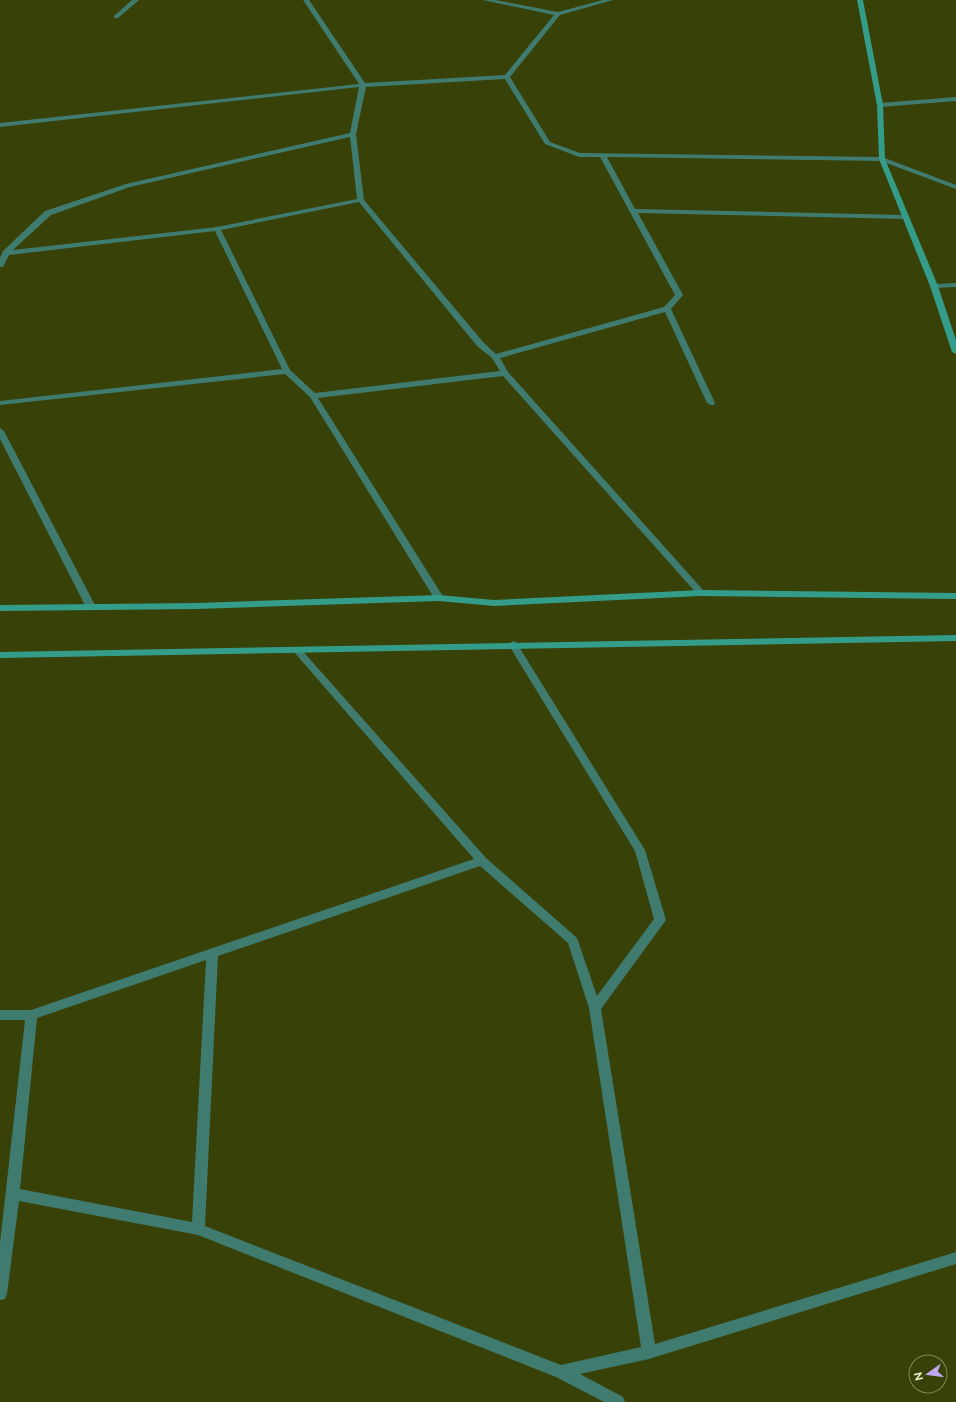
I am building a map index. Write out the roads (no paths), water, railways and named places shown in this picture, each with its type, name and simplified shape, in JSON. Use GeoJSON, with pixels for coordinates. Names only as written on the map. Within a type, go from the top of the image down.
{"type":"FeatureCollection","features":[{"type":"Feature","properties":{"kind":"street"},"geometry":{"type":"LineString","coordinates":[[116,17],[136,0]]}},
{"type":"Feature","properties":{"kind":"street"},"geometry":{"type":"LineString","coordinates":[[306,0],[363,85],[353,134],[361,200],[480,344],[495,357],[505,373],[701,593]]}},
{"type":"Feature","properties":{"kind":"street"},"geometry":{"type":"LineString","coordinates":[[486,0],[558,14],[610,0]]}},
{"type":"Feature","properties":{"kind":"street"},"geometry":{"type":"LineString","coordinates":[[860,0],[880,105],[882,159],[934,286],[956,352]]}},
{"type":"Feature","properties":{"kind":"street"},"geometry":{"type":"LineString","coordinates":[[0,125],[363,85],[507,77],[558,14]]}},
{"type":"Feature","properties":{"kind":"street"},"geometry":{"type":"LineString","coordinates":[[507,77],[547,143],[579,155],[882,159],[956,187]]}},
{"type":"Feature","properties":{"kind":"street"},"geometry":{"type":"LineString","coordinates":[[880,105],[956,99]]}},
{"type":"Feature","properties":{"kind":"street"},"geometry":{"type":"LineString","coordinates":[[0,266],[6,253],[48,213],[128,185],[353,134]]}},
{"type":"Feature","properties":{"kind":"street"},"geometry":{"type":"LineString","coordinates":[[495,357],[667,309],[679,295],[603,156]]}},
{"type":"Feature","properties":{"kind":"street"},"geometry":{"type":"LineString","coordinates":[[6,253],[217,229],[361,200]]}},
{"type":"Feature","properties":{"kind":"street"},"geometry":{"type":"LineString","coordinates":[[634,211],[905,217]]}},
{"type":"Feature","properties":{"kind":"street"},"geometry":{"type":"LineString","coordinates":[[217,229],[287,371],[313,396],[439,598]]}},
{"type":"Feature","properties":{"kind":"street"},"geometry":{"type":"LineString","coordinates":[[934,286],[956,285]]}},
{"type":"Feature","properties":{"kind":"street"},"geometry":{"type":"LineString","coordinates":[[667,309],[711,403]]}},
{"type":"Feature","properties":{"kind":"street"},"geometry":{"type":"LineString","coordinates":[[0,403],[287,371]]}},
{"type":"Feature","properties":{"kind":"street"},"geometry":{"type":"LineString","coordinates":[[313,396],[505,373]]}},
{"type":"Feature","properties":{"kind":"street"},"geometry":{"type":"LineString","coordinates":[[0,431],[91,607]]}},
{"type":"Feature","properties":{"kind":"street"},"geometry":{"type":"LineString","coordinates":[[0,608],[196,606],[439,598],[494,603],[701,593],[956,596]]}},
{"type":"Feature","properties":{"kind":"street"},"geometry":{"type":"LineString","coordinates":[[0,655],[297,650],[513,644],[956,638]]}},
{"type":"Feature","properties":{"kind":"street"},"geometry":{"type":"LineString","coordinates":[[513,644],[640,850],[660,920],[595,1008]]}},
{"type":"Feature","properties":{"kind":"street"},"geometry":{"type":"LineString","coordinates":[[297,650],[482,861],[573,941],[595,1008],[649,1352]]}},
{"type":"Feature","properties":{"kind":"street"},"geometry":{"type":"LineString","coordinates":[[0,1016],[31,1015],[482,861]]}},
{"type":"Feature","properties":{"kind":"street"},"geometry":{"type":"LineString","coordinates":[[198,1229],[212,953]]}},
{"type":"Feature","properties":{"kind":"street"},"geometry":{"type":"LineString","coordinates":[[0,1294],[13,1194],[31,1015]]}},
{"type":"Feature","properties":{"kind":"street"},"geometry":{"type":"LineString","coordinates":[[13,1194],[198,1229],[561,1372],[618,1402]]}},
{"type":"Feature","properties":{"kind":"street"},"geometry":{"type":"LineString","coordinates":[[561,1372],[649,1352],[956,1258]]}}]}
